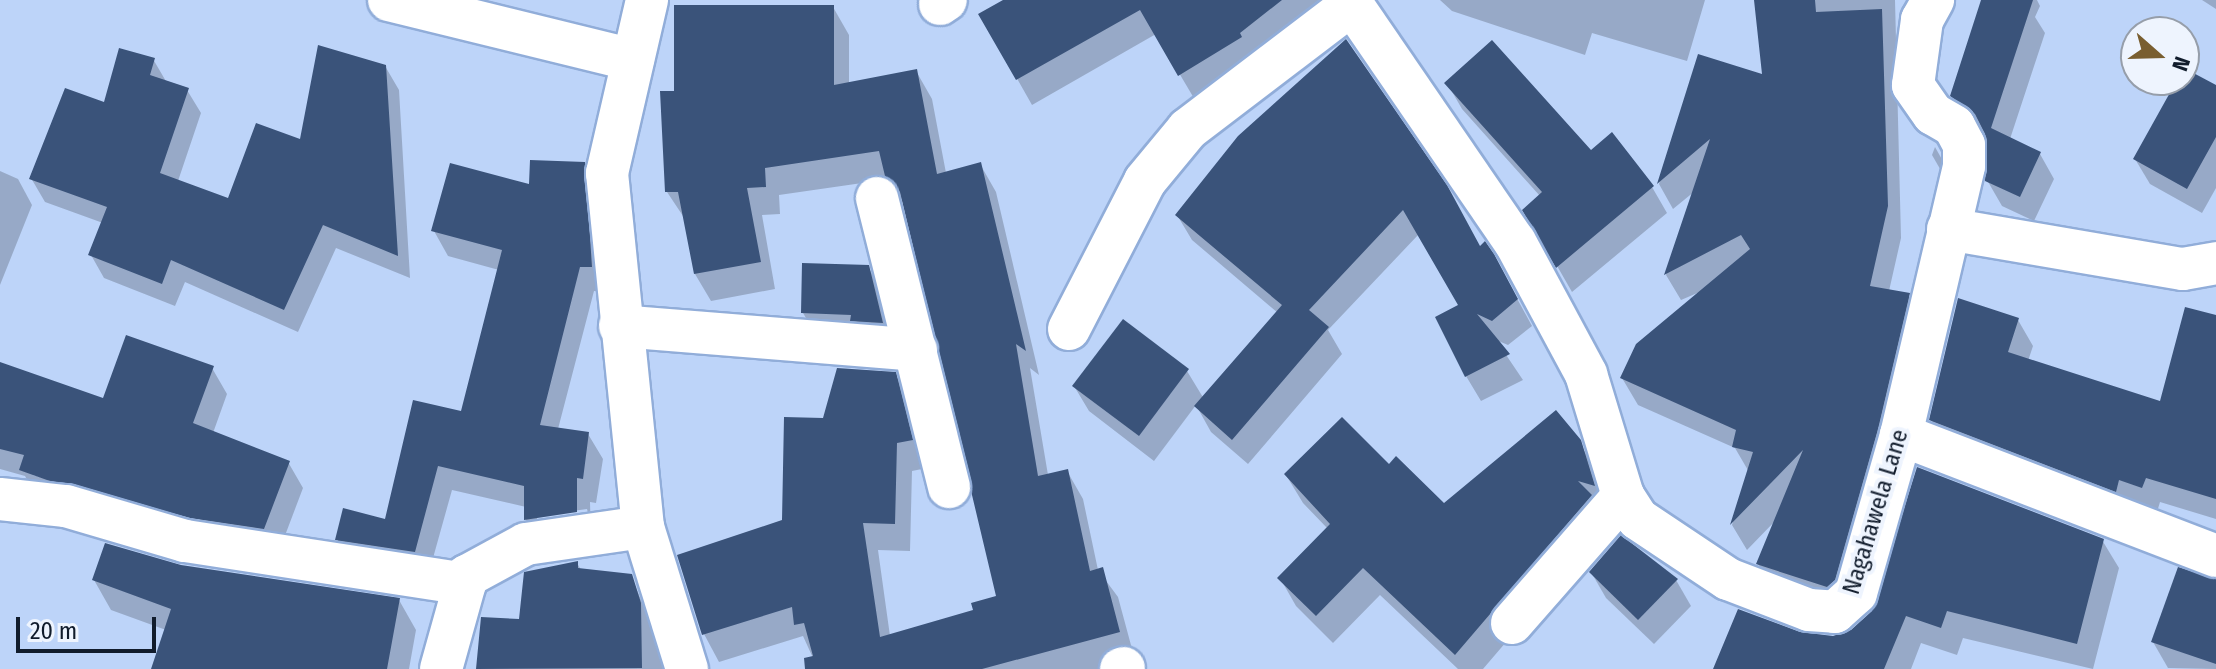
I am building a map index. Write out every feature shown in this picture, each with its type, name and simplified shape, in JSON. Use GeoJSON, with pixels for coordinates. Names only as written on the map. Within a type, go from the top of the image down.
{"type":"FeatureCollection","features":[{"type":"Feature","properties":{"kind":"street"},"geometry":{"type":"LineString","coordinates":[[389,0],[633,60]]}},
{"type":"Feature","properties":{"kind":"street"},"geometry":{"type":"LineString","coordinates":[[647,0],[607,173],[620,326],[643,527],[687,669]]}},
{"type":"Feature","properties":{"kind":"street","name":"Nagahawela Lane"},"geometry":{"type":"LineString","coordinates":[[1351,2],[1515,242],[1586,374],[1623,496],[1638,519],[1728,579],[1809,610],[1835,612],[1856,593],[1901,435],[1964,166],[1964,145],[1954,126],[1933,114],[1913,85],[1922,20],[1933,0]]}},
{"type":"Feature","properties":{"kind":"street"},"geometry":{"type":"LineString","coordinates":[[1069,329],[1145,181],[1188,129],[1351,2]]}},
{"type":"Feature","properties":{"kind":"street"},"geometry":{"type":"LineString","coordinates":[[877,198],[949,487]]}},
{"type":"Feature","properties":{"kind":"street"},"geometry":{"type":"LineString","coordinates":[[1948,229],[2183,269],[2216,263]]}},
{"type":"Feature","properties":{"kind":"street"},"geometry":{"type":"LineString","coordinates":[[620,326],[916,350]]}},
{"type":"Feature","properties":{"kind":"street"},"geometry":{"type":"LineString","coordinates":[[1901,435],[2216,556]]}},
{"type":"Feature","properties":{"kind":"street"},"geometry":{"type":"LineString","coordinates":[[1512,623],[1623,496]]}},
{"type":"Feature","properties":{"kind":"street"},"geometry":{"type":"LineString","coordinates":[[0,499],[66,506],[185,541],[465,584]]}},
{"type":"Feature","properties":{"kind":"street"},"geometry":{"type":"LineString","coordinates":[[441,669],[467,576],[526,544],[643,527]]}},
{"type":"Feature","properties":{"kind":"building"},"geometry":{"type":"Polygon","coordinates":[[[1003,0],[1282,0],[1240,33],[1242,37],[1178,76],[1140,10],[1016,80],[978,14],[1003,0]]]}},
{"type":"Feature","properties":{"kind":"building"},"geometry":{"type":"Polygon","coordinates":[[[1754,0],[1815,0],[1816,12],[1882,9],[1888,206],[1870,286],[1910,293],[1878,429],[1835,580],[1827,587],[1756,564],[1803,450],[1730,525],[1753,452],[1732,447],[1736,430],[1620,378],[1636,344],[1750,249],[1741,235],[1664,275],[1710,139],[1657,184],[1698,54],[1762,74],[1754,0]]]}},
{"type":"Feature","properties":{"kind":"building"},"geometry":{"type":"Polygon","coordinates":[[[1981,0],[2033,0],[1991,128],[2041,152],[2020,197],[1985,181],[1985,134],[1975,114],[1950,96],[1981,0]]]}},
{"type":"Feature","properties":{"kind":"building"},"geometry":{"type":"Polygon","coordinates":[[[674,5],[834,5],[834,85],[917,69],[937,174],[981,162],[1026,351],[1016,344],[1038,476],[1068,469],[1090,571],[1103,567],[1120,632],[982,669],[805,669],[804,658],[813,656],[804,623],[794,625],[792,607],[702,635],[677,555],[782,520],[784,417],[823,418],[837,368],[896,372],[913,440],[897,443],[895,524],[863,523],[880,637],[973,610],[971,603],[996,596],[900,192],[885,176],[879,151],[765,168],[766,187],[747,188],[761,262],[694,274],[678,192],[665,192],[660,91],[674,91],[674,5]]]}},
{"type":"Feature","properties":{"kind":"building"},"geometry":{"type":"Polygon","coordinates":[[[1346,39],[1447,185],[1480,246],[1485,241],[1494,254],[1518,299],[1492,321],[1477,314],[1510,354],[1465,377],[1435,317],[1458,305],[1403,210],[1309,310],[1329,327],[1232,440],[1194,406],[1282,305],[1175,215],[1238,136],[1346,39]]]}},
{"type":"Feature","properties":{"kind":"building"},"geometry":{"type":"Polygon","coordinates":[[[1492,40],[1591,150],[1612,132],[1654,186],[1556,268],[1522,210],[1542,192],[1444,83],[1492,40]]]}},
{"type":"Feature","properties":{"kind":"building"},"geometry":{"type":"Polygon","coordinates":[[[318,45],[386,65],[398,256],[323,225],[284,310],[171,260],[162,284],[88,255],[107,207],[29,179],[65,88],[104,102],[119,48],[155,58],[150,75],[189,88],[160,173],[228,198],[256,123],[300,139],[318,45]]]}},
{"type":"Feature","properties":{"kind":"building"},"geometry":{"type":"Polygon","coordinates":[[[2200,76],[2216,85],[2216,137],[2187,189],[2133,159],[2168,96],[2200,96],[2200,76]]]}},
{"type":"Feature","properties":{"kind":"building"},"geometry":{"type":"Polygon","coordinates":[[[530,160],[585,162],[592,267],[580,267],[540,425],[589,432],[583,479],[577,478],[577,512],[524,520],[524,486],[438,466],[415,552],[335,540],[343,508],[385,519],[413,400],[461,411],[502,250],[431,231],[450,163],[529,184],[530,160]]]}},
{"type":"Feature","properties":{"kind":"building"},"geometry":{"type":"Polygon","coordinates":[[[802,263],[869,265],[883,323],[850,321],[851,315],[801,313],[802,263]]]}},
{"type":"Feature","properties":{"kind":"building"},"geometry":{"type":"Polygon","coordinates":[[[1958,298],[2019,318],[2008,352],[2160,401],[2185,307],[2216,315],[2216,499],[2146,478],[2142,488],[2119,480],[2116,492],[1929,420],[1958,298]]]}},
{"type":"Feature","properties":{"kind":"building"},"geometry":{"type":"Polygon","coordinates":[[[1123,319],[1189,369],[1139,436],[1072,386],[1123,319]]]}},
{"type":"Feature","properties":{"kind":"building"},"geometry":{"type":"Polygon","coordinates":[[[126,335],[214,366],[193,423],[290,461],[264,529],[190,518],[47,480],[19,470],[24,455],[0,449],[0,362],[103,398],[126,335]]]}},
{"type":"Feature","properties":{"kind":"building"},"geometry":{"type":"Polygon","coordinates":[[[1556,410],[1581,440],[1595,486],[1578,481],[1592,495],[1455,655],[1363,568],[1316,616],[1277,578],[1330,524],[1284,474],[1342,417],[1389,464],[1396,456],[1444,503],[1556,410]]]}},
{"type":"Feature","properties":{"kind":"building"},"geometry":{"type":"Polygon","coordinates":[[[1917,467],[2104,539],[2077,644],[1947,611],[1941,628],[1906,616],[1884,669],[1713,669],[1738,609],[1800,632],[1833,636],[1851,630],[1872,611],[1917,467]]]}},
{"type":"Feature","properties":{"kind":"building"},"geometry":{"type":"Polygon","coordinates":[[[1621,535],[1678,579],[1638,620],[1589,572],[1621,535]]]}},
{"type":"Feature","properties":{"kind":"building"},"geometry":{"type":"Polygon","coordinates":[[[105,543],[181,565],[400,598],[387,669],[151,669],[171,609],[92,580],[105,543]]]}},
{"type":"Feature","properties":{"kind":"building"},"geometry":{"type":"Polygon","coordinates":[[[578,561],[578,568],[632,574],[641,603],[642,668],[476,669],[481,617],[519,619],[524,572],[578,561]]]}},
{"type":"Feature","properties":{"kind":"building"},"geometry":{"type":"Polygon","coordinates":[[[2178,567],[2216,579],[2216,664],[2151,642],[2178,567]]]}}]}
